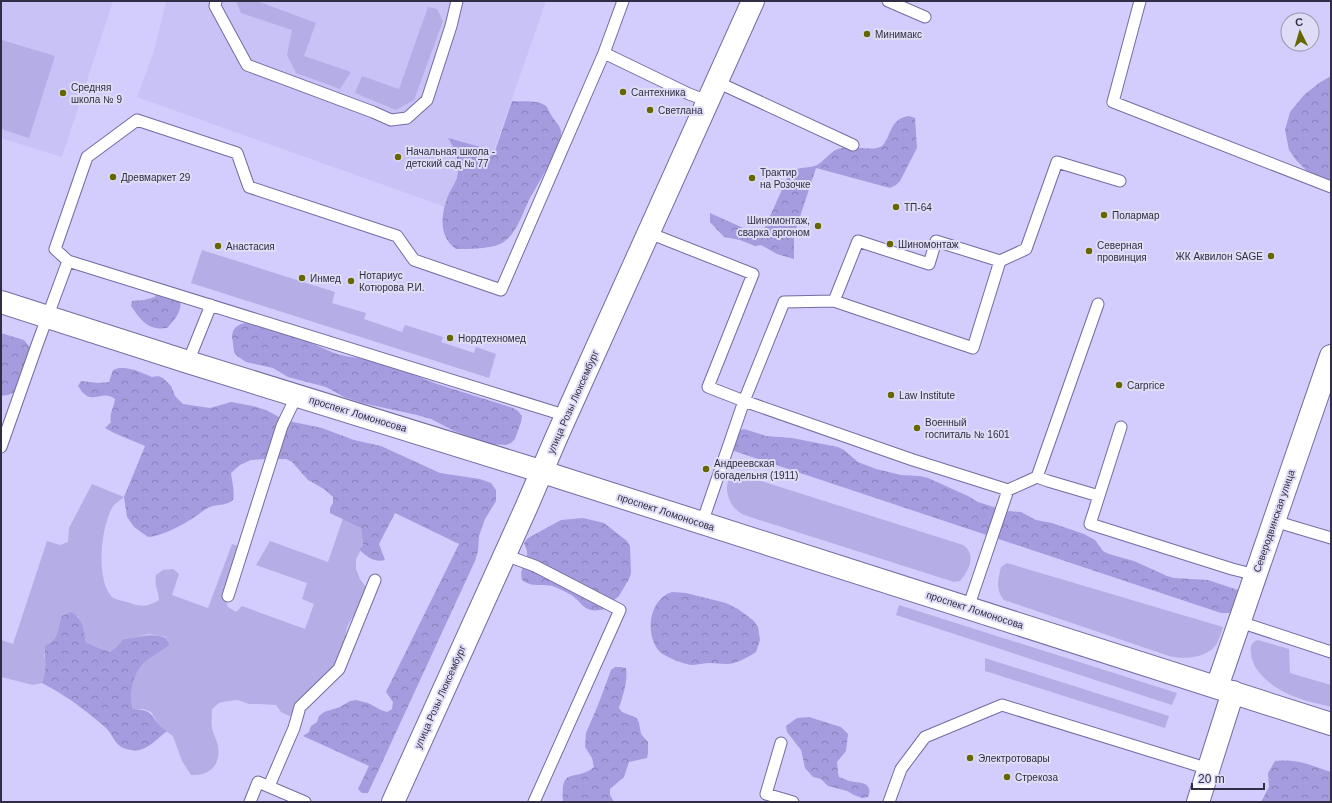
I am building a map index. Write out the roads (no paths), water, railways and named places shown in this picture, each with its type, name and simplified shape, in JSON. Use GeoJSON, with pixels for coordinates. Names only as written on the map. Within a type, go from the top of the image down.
{"type":"FeatureCollection","features":[{"type":"Feature","properties":{"kind":"main road","name":"улица Розы Люксембург"},"geometry":{"type":"LineString","coordinates":[[393,802],[753,1]]}},
{"type":"Feature","properties":{"kind":"main road","name":"проспект Ломоносова"},"geometry":{"type":"LineString","coordinates":[[1,302],[542,472],[1331,724]]}},
{"type":"Feature","properties":{"kind":"main road","name":"Северодвинская улица"},"geometry":{"type":"LineString","coordinates":[[1198,802],[1209,769],[1240,622],[1331,356]]}},
{"type":"Feature","properties":{"kind":"lane"},"geometry":{"type":"LineString","coordinates":[[216,1],[215,6],[247,65],[374,112],[391,120],[407,118],[427,100],[451,26],[457,1]]}},
{"type":"Feature","properties":{"kind":"lane"},"geometry":{"type":"LineString","coordinates":[[566,416],[68,262],[55,248],[87,157],[136,120],[237,153],[249,186],[397,236],[414,260],[501,290],[604,53],[623,1]]}},
{"type":"Feature","properties":{"kind":"lane"},"geometry":{"type":"LineString","coordinates":[[888,1],[925,17]]}},
{"type":"Feature","properties":{"kind":"lane"},"geometry":{"type":"LineString","coordinates":[[1140,1],[1113,102],[1331,187]]}},
{"type":"Feature","properties":{"kind":"lane"},"geometry":{"type":"LineString","coordinates":[[604,53],[689,94],[712,92],[853,145]]}},
{"type":"Feature","properties":{"kind":"lane"},"geometry":{"type":"LineString","coordinates":[[834,302],[858,241],[929,264],[936,241],[1000,262],[1026,249],[1057,162],[1120,181]]}},
{"type":"Feature","properties":{"kind":"lane"},"geometry":{"type":"LineString","coordinates":[[649,233],[753,274],[708,387],[906,457],[1008,490],[1037,477],[1099,496]]}},
{"type":"Feature","properties":{"kind":"lane"},"geometry":{"type":"LineString","coordinates":[[1,447],[68,262]]}},
{"type":"Feature","properties":{"kind":"lane"},"geometry":{"type":"LineString","coordinates":[[702,523],[744,400],[784,302],[834,302],[973,348],[1000,262]]}},
{"type":"Feature","properties":{"kind":"lane"},"geometry":{"type":"LineString","coordinates":[[1037,477],[1098,304]]}},
{"type":"Feature","properties":{"kind":"lane"},"geometry":{"type":"LineString","coordinates":[[188,362],[211,305]]}},
{"type":"Feature","properties":{"kind":"lane"},"geometry":{"type":"LineString","coordinates":[[228,596],[282,426],[297,395]]}},
{"type":"Feature","properties":{"kind":"lane"},"geometry":{"type":"LineString","coordinates":[[1121,427],[1090,524],[1232,569],[1256,575]]}},
{"type":"Feature","properties":{"kind":"lane"},"geometry":{"type":"LineString","coordinates":[[968,608],[1008,490]]}},
{"type":"Feature","properties":{"kind":"lane"},"geometry":{"type":"LineString","coordinates":[[1274,521],[1331,538]]}},
{"type":"Feature","properties":{"kind":"lane"},"geometry":{"type":"LineString","coordinates":[[505,555],[535,566],[620,610],[534,802]]}},
{"type":"Feature","properties":{"kind":"lane"},"geometry":{"type":"LineString","coordinates":[[269,786],[294,728],[300,707],[339,669],[375,580]]}},
{"type":"Feature","properties":{"kind":"lane"},"geometry":{"type":"LineString","coordinates":[[1240,622],[1331,652]]}},
{"type":"Feature","properties":{"kind":"lane"},"geometry":{"type":"LineString","coordinates":[[889,802],[901,769],[926,737],[1002,705],[1209,769]]}},
{"type":"Feature","properties":{"kind":"lane"},"geometry":{"type":"LineString","coordinates":[[781,743],[766,794],[793,802]]}},
{"type":"Feature","properties":{"kind":"lane"},"geometry":{"type":"LineString","coordinates":[[250,802],[258,782],[305,802]]}},
{"type":"Feature","properties":{"kind":"place","name":"Минимакс"},"geometry":{"type":"Point","coordinates":[867,34]}},
{"type":"Feature","properties":{"kind":"place","name":"Сантехника"},"geometry":{"type":"Point","coordinates":[623,92]}},
{"type":"Feature","properties":{"kind":"place","name":"Средняя школа № 9"},"geometry":{"type":"Point","coordinates":[63,93]}},
{"type":"Feature","properties":{"kind":"place","name":"Светлана"},"geometry":{"type":"Point","coordinates":[650,110]}},
{"type":"Feature","properties":{"kind":"place","name":"Начальная школа - детский сад № 77"},"geometry":{"type":"Point","coordinates":[398,157]}},
{"type":"Feature","properties":{"kind":"place","name":"Древмаркет 29"},"geometry":{"type":"Point","coordinates":[113,177]}},
{"type":"Feature","properties":{"kind":"place","name":"Трактир на Розочке"},"geometry":{"type":"Point","coordinates":[752,178]}},
{"type":"Feature","properties":{"kind":"place","name":"ТП-64"},"geometry":{"type":"Point","coordinates":[896,207]}},
{"type":"Feature","properties":{"kind":"place","name":"Полармар"},"geometry":{"type":"Point","coordinates":[1104,215]}},
{"type":"Feature","properties":{"kind":"place","name":"Шиномонтаж, сварка аргоном"},"geometry":{"type":"Point","coordinates":[818,226]}},
{"type":"Feature","properties":{"kind":"place","name":"Шиномонтаж"},"geometry":{"type":"Point","coordinates":[890,244]}},
{"type":"Feature","properties":{"kind":"place","name":"Анастасия"},"geometry":{"type":"Point","coordinates":[218,246]}},
{"type":"Feature","properties":{"kind":"place","name":"Северная провинция"},"geometry":{"type":"Point","coordinates":[1089,251]}},
{"type":"Feature","properties":{"kind":"place","name":"ЖК Аквилон SAGE"},"geometry":{"type":"Point","coordinates":[1271,256]}},
{"type":"Feature","properties":{"kind":"place","name":"Инмед"},"geometry":{"type":"Point","coordinates":[302,278]}},
{"type":"Feature","properties":{"kind":"place","name":"Нотариус Котюрова Р.И."},"geometry":{"type":"Point","coordinates":[351,281]}},
{"type":"Feature","properties":{"kind":"place","name":"Нордтехномед"},"geometry":{"type":"Point","coordinates":[450,338]}},
{"type":"Feature","properties":{"kind":"place","name":"Carprice"},"geometry":{"type":"Point","coordinates":[1119,385]}},
{"type":"Feature","properties":{"kind":"place","name":"Law Institute"},"geometry":{"type":"Point","coordinates":[891,395]}},
{"type":"Feature","properties":{"kind":"place","name":"Военный госпиталь № 1601"},"geometry":{"type":"Point","coordinates":[917,428]}},
{"type":"Feature","properties":{"kind":"place","name":"Андреевская богадельня (1911)"},"geometry":{"type":"Point","coordinates":[706,469]}},
{"type":"Feature","properties":{"kind":"place","name":"Электротовары"},"geometry":{"type":"Point","coordinates":[970,758]}},
{"type":"Feature","properties":{"kind":"place","name":"Стрекоза"},"geometry":{"type":"Point","coordinates":[1007,777]}}]}
